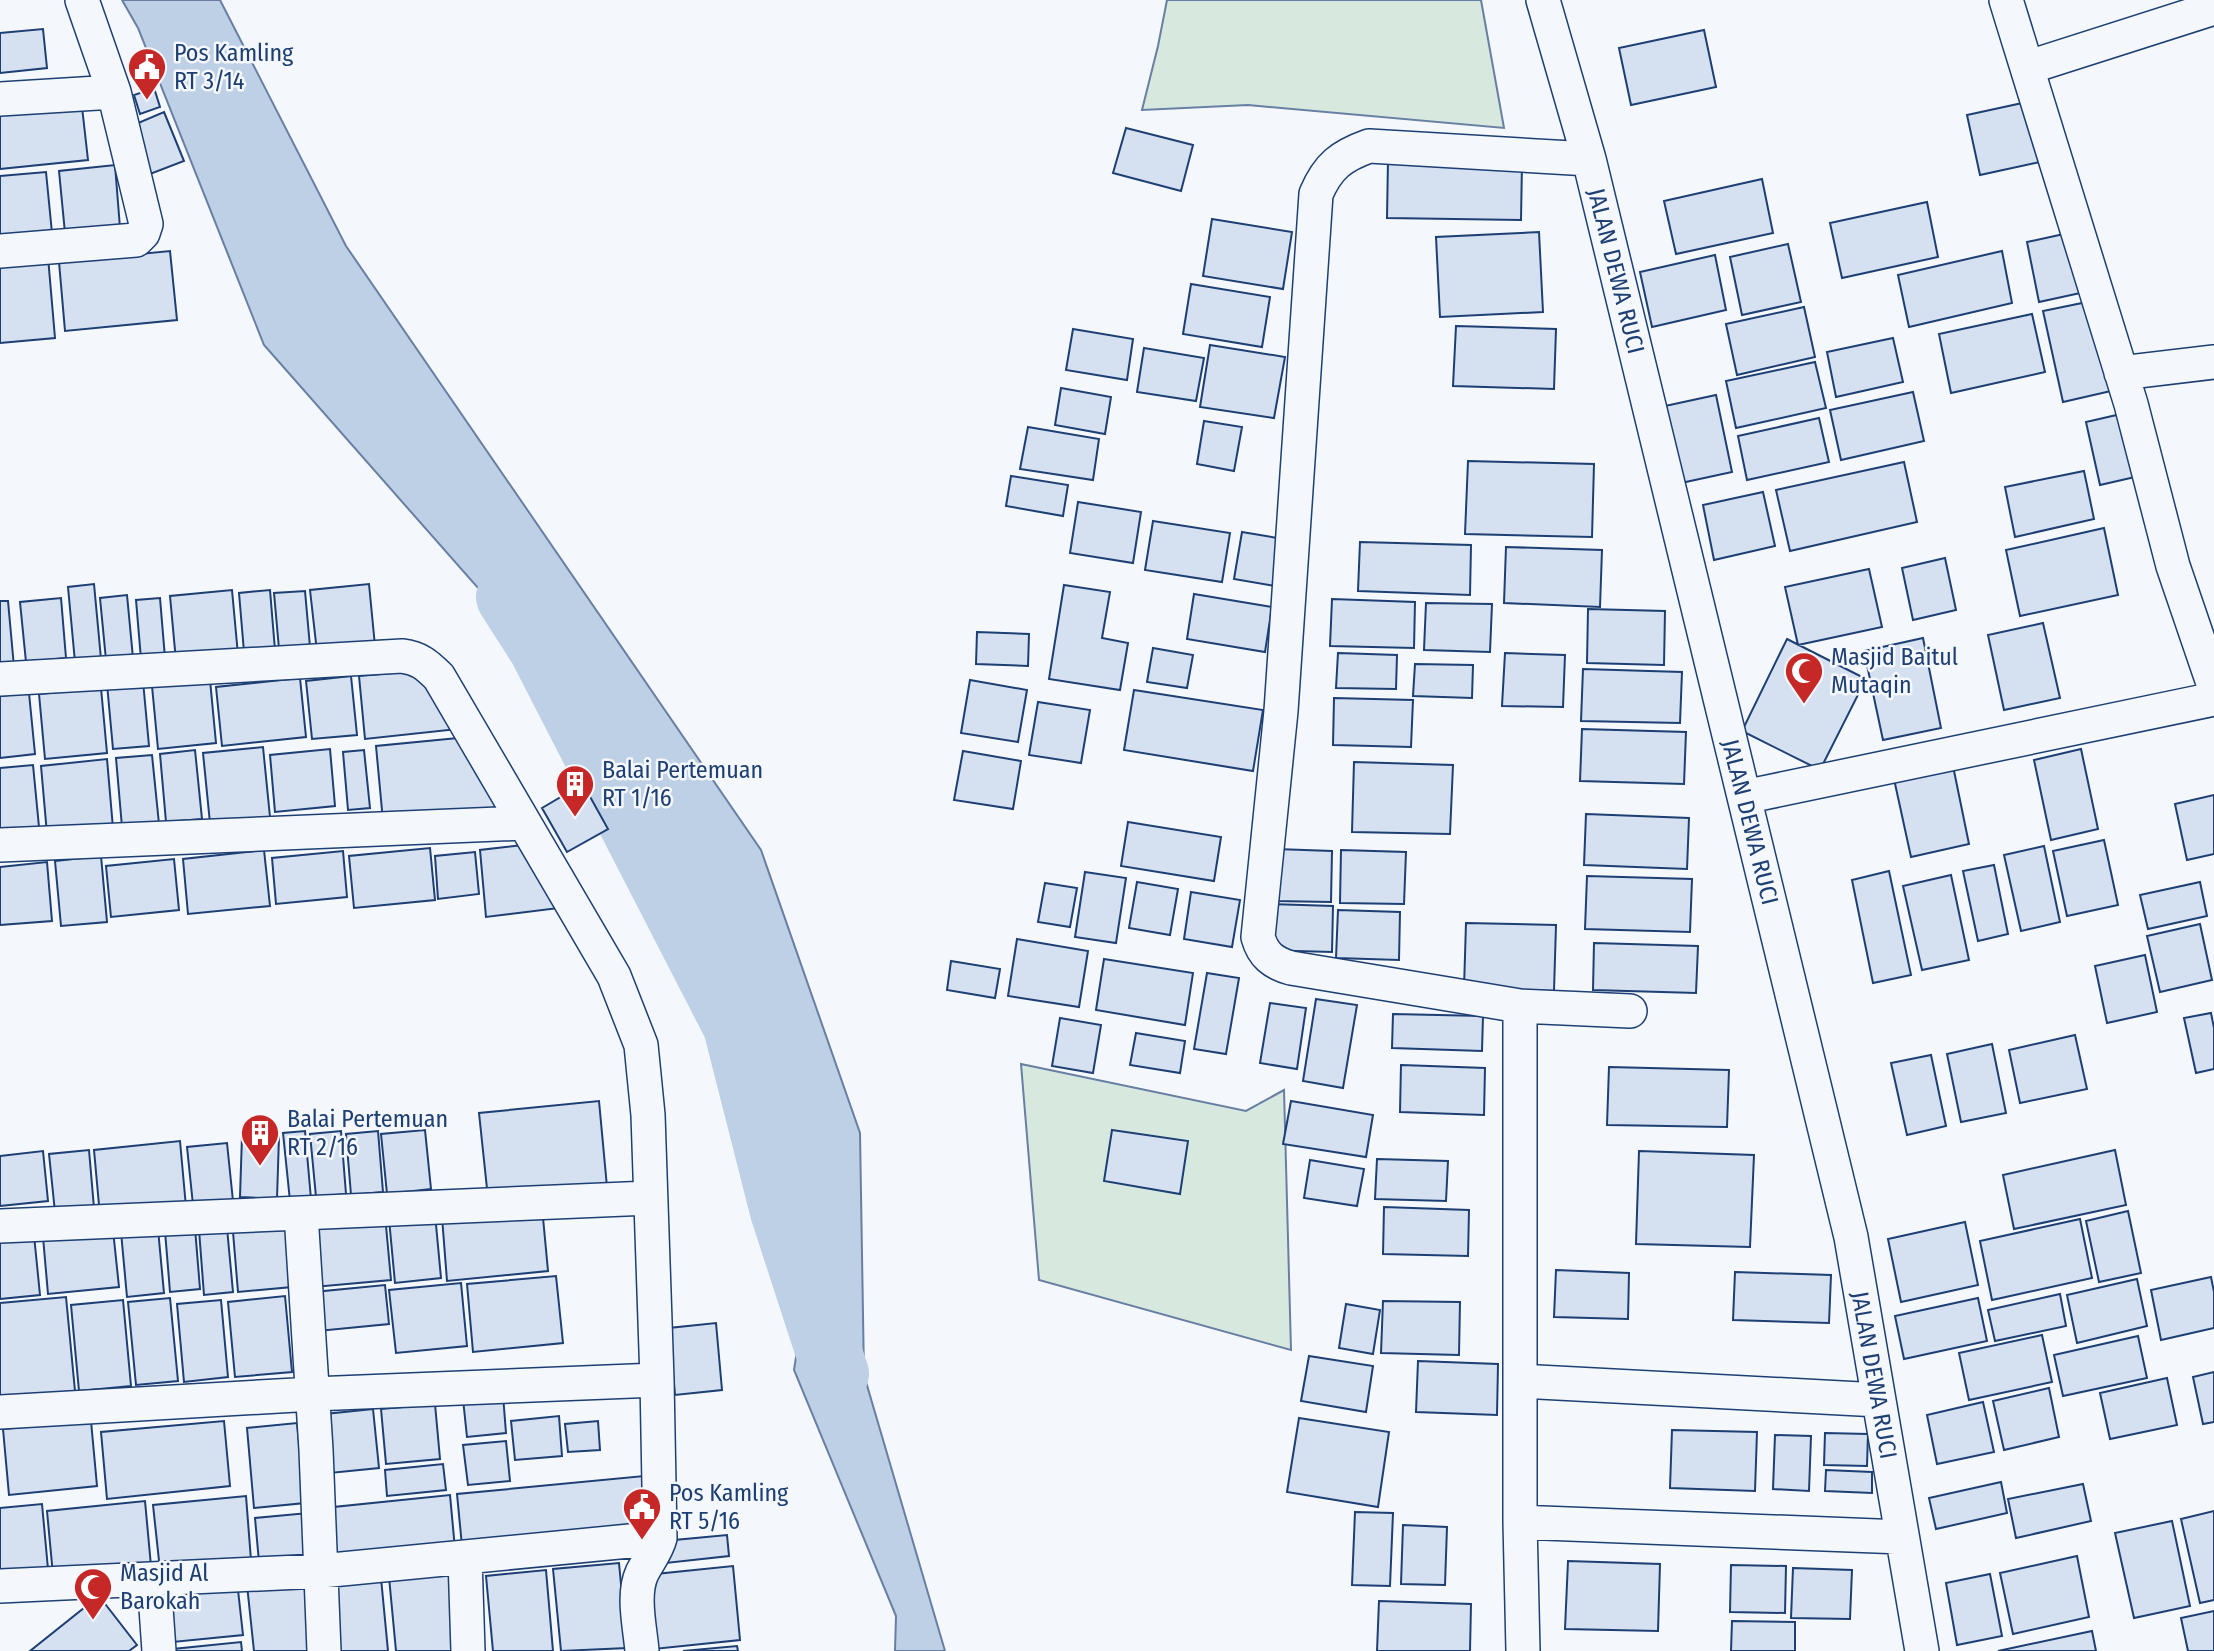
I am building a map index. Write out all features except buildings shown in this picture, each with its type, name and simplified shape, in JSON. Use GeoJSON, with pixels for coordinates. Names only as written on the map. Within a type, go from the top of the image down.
{"type":"FeatureCollection","features":[{"type":"Feature","properties":{"kind":"street"},"geometry":{"type":"LineString","coordinates":[[0,251],[136,240],[143,233],[146,224],[114,92],[82,0]]}},
{"type":"Feature","properties":{"kind":"street","name":"JALAN DEWA RUCI"},"geometry":{"type":"LineString","coordinates":[[1543,0],[1589,159],[1851,1237],[1922,1651]]}},
{"type":"Feature","properties":{"kind":"street"},"geometry":{"type":"LineString","coordinates":[[2006,0],[2029,66],[2121,373],[2173,566],[2214,685]]}},
{"type":"Feature","properties":{"kind":"street"},"geometry":{"type":"LineString","coordinates":[[2029,66],[2214,8]]}},
{"type":"Feature","properties":{"kind":"street"},"geometry":{"type":"LineString","coordinates":[[0,99],[114,92]]}},
{"type":"Feature","properties":{"kind":"street"},"geometry":{"type":"LineString","coordinates":[[1589,159],[1369,146],[1339,160],[1323,178],[1316,194],[1281,711],[1258,937],[1262,951],[1271,960],[1291,968],[1520,1006],[1630,1011]]}},
{"type":"Feature","properties":{"kind":"street"},"geometry":{"type":"LineString","coordinates":[[2121,373],[2214,362]]}},
{"type":"Feature","properties":{"kind":"street"},"geometry":{"type":"LineString","coordinates":[[0,679],[402,656],[426,664],[439,677],[614,976],[641,1045],[648,1115],[660,1538],[656,1552],[639,1581],[637,1594],[642,1651]]}},
{"type":"Feature","properties":{"kind":"street"},"geometry":{"type":"LineString","coordinates":[[1744,797],[2214,699]]}},
{"type":"Feature","properties":{"kind":"street"},"geometry":{"type":"LineString","coordinates":[[0,845],[523,823]]}},
{"type":"Feature","properties":{"kind":"street"},"geometry":{"type":"LineString","coordinates":[[1520,1006],[1522,1651]]}},
{"type":"Feature","properties":{"kind":"street"},"geometry":{"type":"LineString","coordinates":[[0,1226],[649,1198]]}},
{"type":"Feature","properties":{"kind":"street"},"geometry":{"type":"LineString","coordinates":[[301,1214],[313,1394],[324,1651]]}},
{"type":"Feature","properties":{"kind":"street"},"geometry":{"type":"LineString","coordinates":[[0,1412],[313,1394],[657,1380]]}},
{"type":"Feature","properties":{"kind":"street"},"geometry":{"type":"LineString","coordinates":[[1521,1381],[1879,1399]]}},
{"type":"Feature","properties":{"kind":"street"},"geometry":{"type":"LineString","coordinates":[[1520,1522],[1902,1537]]}},
{"type":"Feature","properties":{"kind":"street"},"geometry":{"type":"LineString","coordinates":[[0,1586],[321,1571],[660,1538]]}},
{"type":"Feature","properties":{"kind":"street"},"geometry":{"type":"LineString","coordinates":[[465,1558],[468,1651]]}},
{"type":"Feature","properties":{"kind":"street"},"geometry":{"type":"LineString","coordinates":[[154,1579],[159,1651]]}},
{"type":"Feature","properties":{"kind":"shaded area"},"geometry":{"type":"Polygon","coordinates":[[[1167,0],[1481,0],[1504,128],[1248,105],[1142,110],[1167,0]]]}},
{"type":"Feature","properties":{"kind":"shaded area"},"geometry":{"type":"Polygon","coordinates":[[[1021,1064],[1246,1111],[1284,1090],[1291,1350],[1039,1280],[1021,1064]]]}},
{"type":"Feature","properties":{"kind":"water"},"geometry":{"type":"Polygon","coordinates":[[[122,0],[220,0],[346,246],[761,850],[860,1133],[864,1375],[945,1651],[895,1651],[896,1616],[794,1370],[815,1235],[705,924],[574,697],[264,345],[138,28],[122,0]]]}},
{"type":"Feature","properties":{"kind":"waterway"},"geometry":{"type":"LineString","coordinates":[[509,597],[541,647],[736,1026],[783,1211],[836,1374]]}},
{"type":"Feature","properties":{"kind":"place","name":"Pos Kamling RT 3/14"},"geometry":{"type":"Point","coordinates":[147,101]}},
{"type":"Feature","properties":{"kind":"place","name":"Masjid Baitul Mutaqin"},"geometry":{"type":"Point","coordinates":[1804,705]}},
{"type":"Feature","properties":{"kind":"place","name":"Balai Pertemuan RT 1/16"},"geometry":{"type":"Point","coordinates":[575,818]}},
{"type":"Feature","properties":{"kind":"place","name":"Balai Pertemuan RT 2/16"},"geometry":{"type":"Point","coordinates":[260,1167]}},
{"type":"Feature","properties":{"kind":"place","name":"Pos Kamling RT 5/16"},"geometry":{"type":"Point","coordinates":[642,1541]}},
{"type":"Feature","properties":{"kind":"place","name":"Masjid Al Barokah"},"geometry":{"type":"Point","coordinates":[93,1621]}}]}
